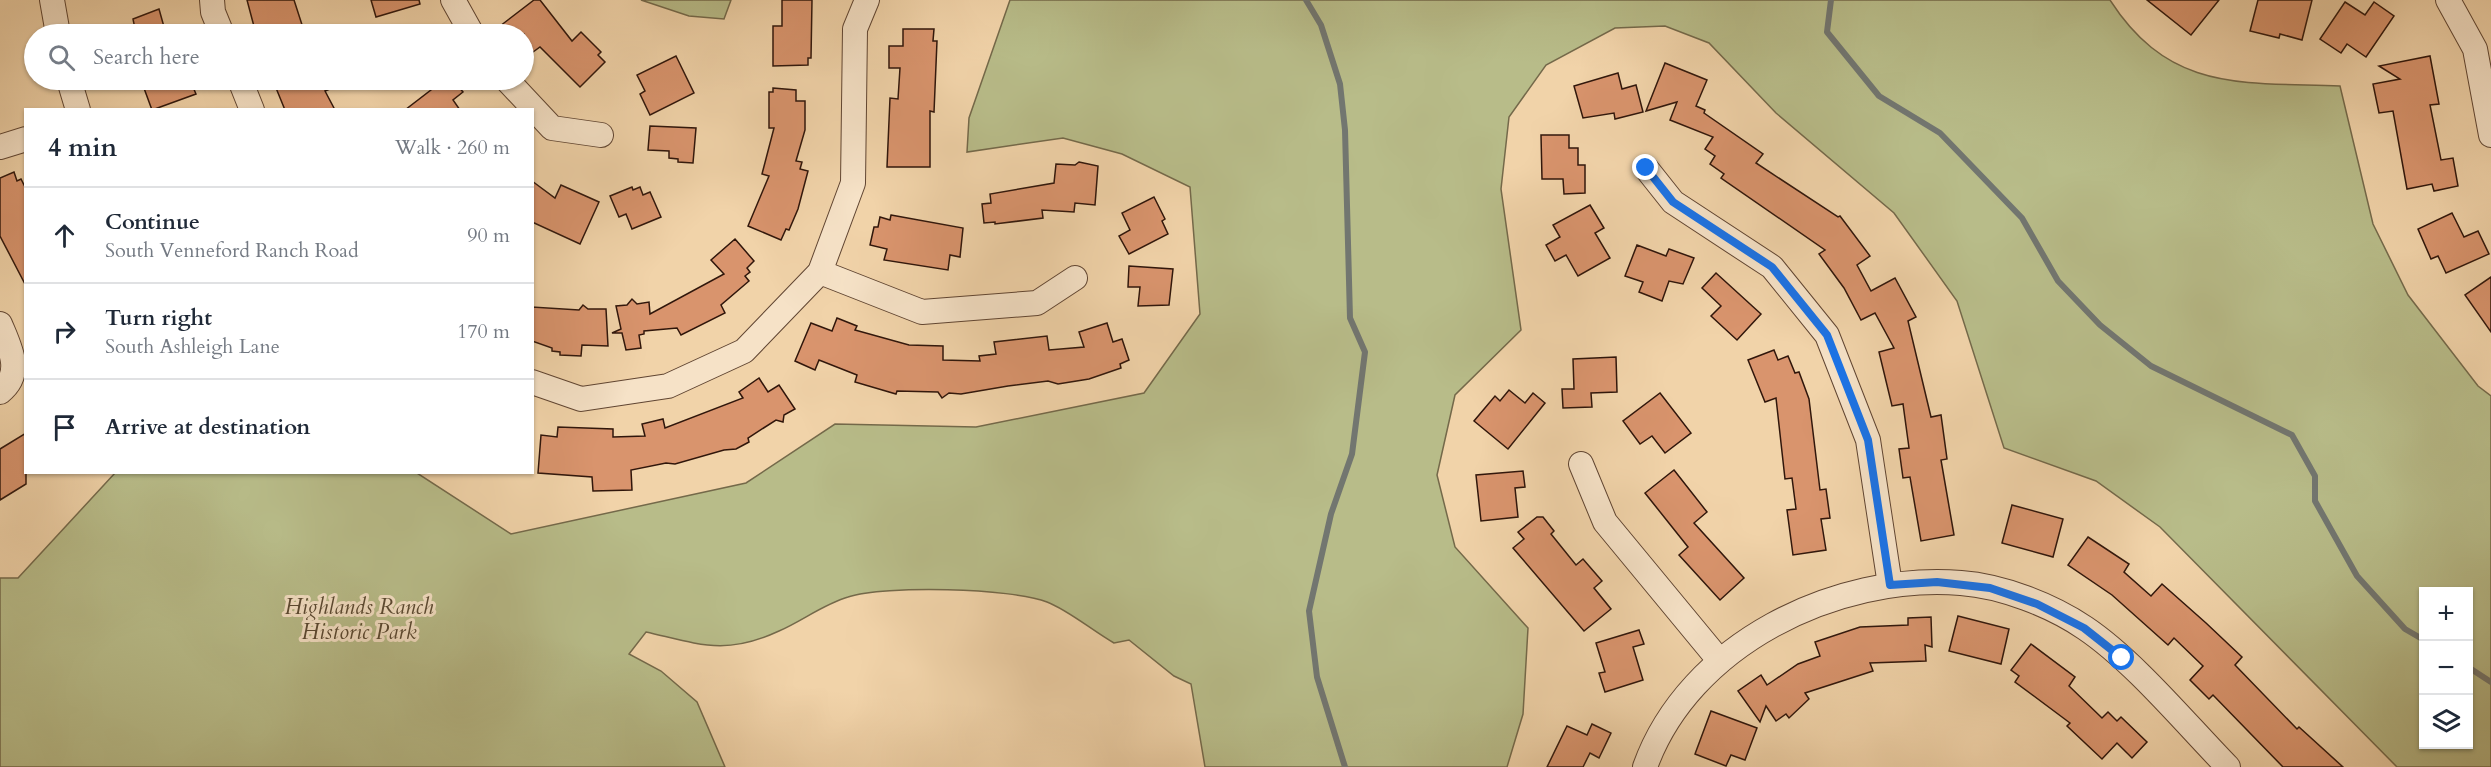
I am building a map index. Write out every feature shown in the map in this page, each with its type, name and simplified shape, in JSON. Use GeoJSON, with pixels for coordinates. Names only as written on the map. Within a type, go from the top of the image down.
{"type":"FeatureCollection","features":[{"type":"Feature","properties":{"kind":"street"},"geometry":{"type":"LineString","coordinates":[[52,0],[56,24]]}},
{"type":"Feature","properties":{"kind":"street"},"geometry":{"type":"LineString","coordinates":[[212,0],[213,12],[218,24]]}},
{"type":"Feature","properties":{"kind":"street"},"geometry":{"type":"LineString","coordinates":[[453,0],[466,24]]}},
{"type":"Feature","properties":{"kind":"street"},"geometry":{"type":"LineString","coordinates":[[534,383],[581,399],[668,386],[744,351],[820,272],[853,183],[855,29],[867,0]]}},
{"type":"Feature","properties":{"kind":"street"},"geometry":{"type":"LineString","coordinates":[[2448,0],[2475,49],[2491,135]]}},
{"type":"Feature","properties":{"kind":"street"},"geometry":{"type":"LineString","coordinates":[[72,90],[77,108]]}},
{"type":"Feature","properties":{"kind":"street"},"geometry":{"type":"LineString","coordinates":[[244,90],[251,108]]}},
{"type":"Feature","properties":{"kind":"street"},"geometry":{"type":"LineString","coordinates":[[516,90],[533,108]]}},
{"type":"Feature","properties":{"kind":"street"},"geometry":{"type":"LineString","coordinates":[[534,109],[552,128],[601,135]]}},
{"type":"Feature","properties":{"kind":"street"},"geometry":{"type":"LineString","coordinates":[[0,147],[24,140]]}},
{"type":"Feature","properties":{"kind":"street"},"geometry":{"type":"LineString","coordinates":[[1646,168],[1673,202],[1772,267],[1827,335],[1868,440],[1890,585]]}},
{"type":"Feature","properties":{"kind":"street"},"geometry":{"type":"LineString","coordinates":[[820,272],[922,312],[1037,303],[1075,278]]}},
{"type":"Feature","properties":{"kind":"street"},"geometry":{"type":"LineString","coordinates":[[0,324],[15,361],[9,385],[0,392]]}},
{"type":"Feature","properties":{"kind":"street"},"geometry":{"type":"LineString","coordinates":[[1581,464],[1605,522],[1719,660]]}},
{"type":"Feature","properties":{"kind":"street"},"geometry":{"type":"LineString","coordinates":[[1645,767],[1665,724],[1719,660],[1751,637],[1806,610],[1836,599],[1890,585],[1937,582],[1990,588],[2037,604],[2084,628],[2122,658],[2228,767]]}},
{"type":"Feature","properties":{"kind":"green space"},"geometry":{"type":"Polygon","coordinates":[[[641,0],[731,0],[724,19],[689,16],[641,0]]]}},
{"type":"Feature","properties":{"kind":"green space","name":"Highlands Ranch Historic Park"},"geometry":{"type":"Polygon","coordinates":[[[1010,0],[2110,0],[2133,30],[2157,52],[2183,67],[2240,82],[2340,86],[2373,224],[2408,295],[2478,386],[2491,396],[2491,767],[2397,767],[2160,527],[2096,481],[2004,448],[1957,301],[1894,213],[1776,113],[1709,43],[1665,26],[1615,28],[1546,65],[1509,117],[1501,189],[1521,330],[1455,395],[1437,475],[1455,547],[1528,628],[1523,714],[1507,767],[1205,767],[1191,684],[1174,676],[1129,640],[1114,643],[1072,615],[1047,602],[1030,597],[978,591],[918,590],[866,593],[848,597],[779,631],[743,643],[697,644],[646,632],[629,654],[661,671],[697,702],[725,767],[0,767],[0,578],[18,578],[114,474],[419,474],[511,534],[746,483],[835,424],[976,427],[1144,393],[1200,314],[1190,187],[1122,154],[1063,138],[967,152],[969,118],[1010,0]]]}},
{"type":"Feature","properties":{"kind":"building"},"geometry":{"type":"Polygon","coordinates":[[[247,0],[294,0],[302,24],[253,24],[247,0]]]}},
{"type":"Feature","properties":{"kind":"building"},"geometry":{"type":"Polygon","coordinates":[[[371,0],[419,0],[420,4],[376,17],[371,0]]]}},
{"type":"Feature","properties":{"kind":"building"},"geometry":{"type":"Polygon","coordinates":[[[534,0],[540,0],[572,41],[581,32],[601,52],[598,55],[605,62],[580,87],[540,47],[534,51],[534,24],[503,24],[534,0]]]}},
{"type":"Feature","properties":{"kind":"building"},"geometry":{"type":"Polygon","coordinates":[[[782,0],[812,0],[811,58],[808,58],[808,65],[773,66],[773,26],[782,26],[782,0]]]}},
{"type":"Feature","properties":{"kind":"building"},"geometry":{"type":"Polygon","coordinates":[[[2147,0],[2219,0],[2191,35],[2147,0]]]}},
{"type":"Feature","properties":{"kind":"building"},"geometry":{"type":"Polygon","coordinates":[[[2258,0],[2312,0],[2302,40],[2280,34],[2279,38],[2250,31],[2258,0]]]}},
{"type":"Feature","properties":{"kind":"building"},"geometry":{"type":"Polygon","coordinates":[[[2345,2],[2365,15],[2374,2],[2394,16],[2366,57],[2347,44],[2341,53],[2320,39],[2345,2]]]}},
{"type":"Feature","properties":{"kind":"building"},"geometry":{"type":"Polygon","coordinates":[[[159,9],[163,24],[134,24],[133,19],[159,9]]]}},
{"type":"Feature","properties":{"kind":"building"},"geometry":{"type":"Polygon","coordinates":[[[903,29],[934,29],[933,41],[937,41],[934,112],[930,111],[930,167],[887,167],[890,98],[898,99],[900,68],[889,68],[889,46],[903,46],[903,29]]]}},
{"type":"Feature","properties":{"kind":"building"},"geometry":{"type":"Polygon","coordinates":[[[676,56],[694,93],[650,115],[640,94],[645,91],[637,75],[676,56]]]}},
{"type":"Feature","properties":{"kind":"building"},"geometry":{"type":"Polygon","coordinates":[[[2430,56],[2439,104],[2430,105],[2441,160],[2453,158],[2458,186],[2434,191],[2432,184],[2407,189],[2393,111],[2379,113],[2373,84],[2400,79],[2379,66],[2430,56]]]}},
{"type":"Feature","properties":{"kind":"building"},"geometry":{"type":"Polygon","coordinates":[[[1665,63],[1707,80],[1696,106],[1705,110],[1704,113],[1763,154],[1756,163],[1838,217],[1840,216],[1870,256],[1857,265],[1871,291],[1895,278],[1916,317],[1908,321],[1931,417],[1941,415],[1947,459],[1941,460],[1954,535],[1921,541],[1910,477],[1903,478],[1899,449],[1909,448],[1903,404],[1892,406],[1879,352],[1894,348],[1875,313],[1861,320],[1844,288],[1819,254],[1825,250],[1721,178],[1724,174],[1710,164],[1715,156],[1705,149],[1713,137],[1670,120],[1677,102],[1646,111],[1665,63]]]}},
{"type":"Feature","properties":{"kind":"building"},"geometry":{"type":"Polygon","coordinates":[[[1618,73],[1622,89],[1636,85],[1643,112],[1615,119],[1614,113],[1583,118],[1574,86],[1618,73]]]}},
{"type":"Feature","properties":{"kind":"building"},"geometry":{"type":"Polygon","coordinates":[[[773,88],[796,90],[796,101],[805,101],[805,130],[796,161],[802,162],[800,169],[808,171],[798,209],[789,230],[786,229],[781,240],[748,226],[769,176],[762,174],[774,128],[769,128],[769,92],[773,92],[773,88]]]}},
{"type":"Feature","properties":{"kind":"building"},"geometry":{"type":"Polygon","coordinates":[[[145,90],[194,90],[196,94],[158,108],[151,108],[145,90]]]}},
{"type":"Feature","properties":{"kind":"building"},"geometry":{"type":"Polygon","coordinates":[[[277,90],[327,90],[325,91],[334,108],[284,108],[277,90]]]}},
{"type":"Feature","properties":{"kind":"building"},"geometry":{"type":"Polygon","coordinates":[[[431,90],[461,90],[463,92],[453,100],[459,108],[408,108],[431,90]]]}},
{"type":"Feature","properties":{"kind":"building"},"geometry":{"type":"Polygon","coordinates":[[[650,126],[696,128],[693,163],[678,162],[678,159],[669,158],[669,151],[648,150],[650,126]]]}},
{"type":"Feature","properties":{"kind":"building"},"geometry":{"type":"Polygon","coordinates":[[[1541,135],[1569,135],[1569,148],[1578,148],[1578,165],[1585,165],[1585,193],[1564,194],[1563,179],[1542,179],[1541,135]]]}},
{"type":"Feature","properties":{"kind":"building"},"geometry":{"type":"Polygon","coordinates":[[[1079,162],[1098,166],[1095,205],[1075,203],[1074,212],[1042,210],[1043,218],[995,224],[995,222],[984,223],[982,204],[991,203],[990,194],[1054,183],[1056,164],[1075,165],[1079,162]]]}},
{"type":"Feature","properties":{"kind":"building"},"geometry":{"type":"Polygon","coordinates":[[[14,172],[17,181],[21,179],[24,185],[24,282],[0,236],[0,178],[14,172]]]}},
{"type":"Feature","properties":{"kind":"building"},"geometry":{"type":"Polygon","coordinates":[[[534,182],[555,198],[561,185],[599,202],[580,244],[534,223],[534,182]]]}},
{"type":"Feature","properties":{"kind":"building"},"geometry":{"type":"Polygon","coordinates":[[[632,187],[633,190],[640,187],[643,195],[650,192],[661,217],[632,229],[626,214],[619,217],[610,196],[632,187]]]}},
{"type":"Feature","properties":{"kind":"building"},"geometry":{"type":"Polygon","coordinates":[[[1154,197],[1165,219],[1162,221],[1168,234],[1129,254],[1119,236],[1130,230],[1122,213],[1154,197]]]}},
{"type":"Feature","properties":{"kind":"building"},"geometry":{"type":"Polygon","coordinates":[[[1590,205],[1604,228],[1595,233],[1610,258],[1578,276],[1566,255],[1555,261],[1546,245],[1560,237],[1553,225],[1590,205]]]}},
{"type":"Feature","properties":{"kind":"building"},"geometry":{"type":"Polygon","coordinates":[[[2452,213],[2464,237],[2478,231],[2489,254],[2446,273],[2438,256],[2431,259],[2418,229],[2452,213]]]}},
{"type":"Feature","properties":{"kind":"building"},"geometry":{"type":"Polygon","coordinates":[[[891,215],[963,228],[960,257],[950,255],[948,270],[884,260],[887,249],[870,245],[874,227],[878,227],[880,217],[890,220],[891,215]]]}},
{"type":"Feature","properties":{"kind":"building"},"geometry":{"type":"Polygon","coordinates":[[[735,239],[754,261],[747,268],[750,272],[745,276],[749,281],[721,305],[725,313],[681,335],[677,328],[644,331],[644,334],[639,335],[641,348],[626,350],[622,333],[612,333],[621,329],[616,306],[627,305],[632,299],[637,304],[649,302],[650,314],[724,274],[711,260],[735,239]]]}},
{"type":"Feature","properties":{"kind":"building"},"geometry":{"type":"Polygon","coordinates":[[[1637,245],[1666,256],[1669,249],[1694,258],[1683,284],[1669,281],[1662,301],[1639,292],[1643,282],[1625,276],[1637,245]]]}},
{"type":"Feature","properties":{"kind":"building"},"geometry":{"type":"Polygon","coordinates":[[[1129,266],[1173,269],[1169,305],[1138,306],[1140,287],[1128,287],[1129,266]]]}},
{"type":"Feature","properties":{"kind":"building"},"geometry":{"type":"Polygon","coordinates":[[[1716,273],[1761,314],[1737,340],[1711,316],[1721,306],[1702,288],[1716,273]]]}},
{"type":"Feature","properties":{"kind":"building"},"geometry":{"type":"Polygon","coordinates":[[[2491,277],[2491,332],[2465,295],[2491,277]]]}},
{"type":"Feature","properties":{"kind":"building"},"geometry":{"type":"Polygon","coordinates":[[[583,305],[588,309],[606,309],[608,346],[582,345],[581,356],[560,355],[560,352],[552,351],[552,348],[534,342],[534,307],[579,310],[583,305]]]}},
{"type":"Feature","properties":{"kind":"building"},"geometry":{"type":"Polygon","coordinates":[[[837,318],[857,326],[855,330],[909,345],[943,346],[943,360],[980,361],[979,356],[996,354],[994,342],[1047,336],[1049,350],[1084,347],[1079,332],[1107,323],[1113,342],[1122,339],[1129,360],[1120,364],[1121,368],[1089,379],[1058,384],[1048,381],[961,394],[949,393],[942,398],[938,392],[897,391],[896,394],[855,382],[857,375],[819,360],[815,370],[795,361],[811,323],[832,331],[837,318]]]}},
{"type":"Feature","properties":{"kind":"building"},"geometry":{"type":"Polygon","coordinates":[[[1774,350],[1778,360],[1788,356],[1795,373],[1799,372],[1809,399],[1820,490],[1826,489],[1830,518],[1821,519],[1826,550],[1793,555],[1787,510],[1796,509],[1792,478],[1785,479],[1776,398],[1765,402],[1748,360],[1774,350]]]}},
{"type":"Feature","properties":{"kind":"building"},"geometry":{"type":"Polygon","coordinates":[[[1616,357],[1617,392],[1591,393],[1592,407],[1563,408],[1562,389],[1574,389],[1573,359],[1616,357]]]}},
{"type":"Feature","properties":{"kind":"building"},"geometry":{"type":"Polygon","coordinates":[[[759,378],[768,392],[779,385],[795,409],[784,415],[783,422],[776,420],[748,438],[749,442],[736,449],[724,450],[675,464],[666,463],[631,470],[632,490],[593,491],[592,477],[538,473],[541,435],[557,437],[558,427],[613,429],[613,437],[645,436],[642,424],[663,419],[665,428],[743,398],[739,392],[759,378]]]}},
{"type":"Feature","properties":{"kind":"building"},"geometry":{"type":"Polygon","coordinates":[[[1509,390],[1525,403],[1533,393],[1545,403],[1508,449],[1474,421],[1495,396],[1500,401],[1509,390]]]}},
{"type":"Feature","properties":{"kind":"building"},"geometry":{"type":"Polygon","coordinates":[[[1660,393],[1691,433],[1665,453],[1652,436],[1640,444],[1623,421],[1660,393]]]}},
{"type":"Feature","properties":{"kind":"building"},"geometry":{"type":"Polygon","coordinates":[[[24,434],[26,484],[0,500],[0,449],[24,434]]]}},
{"type":"Feature","properties":{"kind":"building"},"geometry":{"type":"Polygon","coordinates":[[[1674,470],[1707,512],[1694,523],[1744,578],[1720,600],[1679,555],[1688,547],[1645,493],[1674,470]]]}},
{"type":"Feature","properties":{"kind":"building"},"geometry":{"type":"Polygon","coordinates":[[[1523,471],[1525,487],[1515,488],[1518,517],[1481,521],[1476,475],[1523,471]]]}},
{"type":"Feature","properties":{"kind":"building"},"geometry":{"type":"Polygon","coordinates":[[[2012,505],[2063,519],[2053,557],[2002,543],[2012,505]]]}},
{"type":"Feature","properties":{"kind":"building"},"geometry":{"type":"Polygon","coordinates":[[[1537,517],[1543,517],[1554,531],[1551,534],[1576,565],[1583,559],[1602,581],[1594,588],[1611,609],[1584,631],[1513,548],[1524,539],[1518,532],[1537,517]]]}},
{"type":"Feature","properties":{"kind":"building"},"geometry":{"type":"Polygon","coordinates":[[[2088,537],[2129,564],[2124,572],[2151,596],[2162,584],[2206,623],[2242,657],[2235,665],[2297,729],[2299,727],[2343,767],[2283,767],[2213,695],[2209,699],[2190,680],[2203,666],[2174,638],[2168,645],[2112,595],[2068,565],[2088,537]]]}},
{"type":"Feature","properties":{"kind":"building"},"geometry":{"type":"Polygon","coordinates":[[[1958,616],[2009,629],[2001,664],[1949,651],[1958,616]]]}},
{"type":"Feature","properties":{"kind":"building"},"geometry":{"type":"Polygon","coordinates":[[[1931,617],[1932,647],[1925,645],[1926,661],[1870,663],[1873,671],[1805,693],[1809,699],[1789,718],[1786,714],[1776,721],[1766,706],[1760,722],[1738,691],[1761,675],[1767,685],[1798,664],[1820,656],[1815,642],[1860,627],[1908,625],[1908,618],[1931,617]]]}},
{"type":"Feature","properties":{"kind":"building"},"geometry":{"type":"Polygon","coordinates":[[[1639,630],[1644,644],[1633,647],[1643,680],[1605,692],[1599,673],[1605,672],[1596,643],[1639,630]]]}},
{"type":"Feature","properties":{"kind":"building"},"geometry":{"type":"Polygon","coordinates":[[[2031,644],[2075,677],[2069,686],[2102,718],[2108,712],[2117,721],[2121,717],[2147,742],[2132,758],[2117,743],[2102,759],[2067,726],[2070,723],[2015,682],[2019,676],[2011,670],[2031,644]]]}},
{"type":"Feature","properties":{"kind":"building"},"geometry":{"type":"Polygon","coordinates":[[[1711,711],[1757,728],[1745,760],[1731,755],[1726,766],[1695,754],[1711,711]]]}},
{"type":"Feature","properties":{"kind":"building"},"geometry":{"type":"Polygon","coordinates":[[[1592,724],[1611,733],[1599,758],[1590,753],[1583,767],[1547,767],[1567,726],[1587,735],[1592,724]]]}},
{"type":"Feature","properties":{"kind":"waterway"},"geometry":{"type":"LineString","coordinates":[[1306,0],[1321,25],[1340,84],[1345,130],[1350,318],[1365,352],[1352,454],[1331,514],[1309,611],[1317,677],[1345,767]]}},
{"type":"Feature","properties":{"kind":"waterway"},"geometry":{"type":"LineString","coordinates":[[1831,0],[1827,32],[1879,96],[1940,133],[2022,218],[2058,281],[2100,325],[2151,366],[2292,435],[2315,476],[2315,501],[2357,576],[2405,629],[2419,637]]}},
{"type":"Feature","properties":{"kind":"waterway"},"geometry":{"type":"LineString","coordinates":[[2473,670],[2491,682]]}},
{"type":"Feature","properties":{"kind":"route"},"geometry":{"type":"LineString","coordinates":[[1646,168],[1673,202],[1772,267],[1827,335],[1868,440],[1890,585],[1937,582],[1964,583],[1990,588],[2037,604],[2084,628],[2122,658]]}}]}
